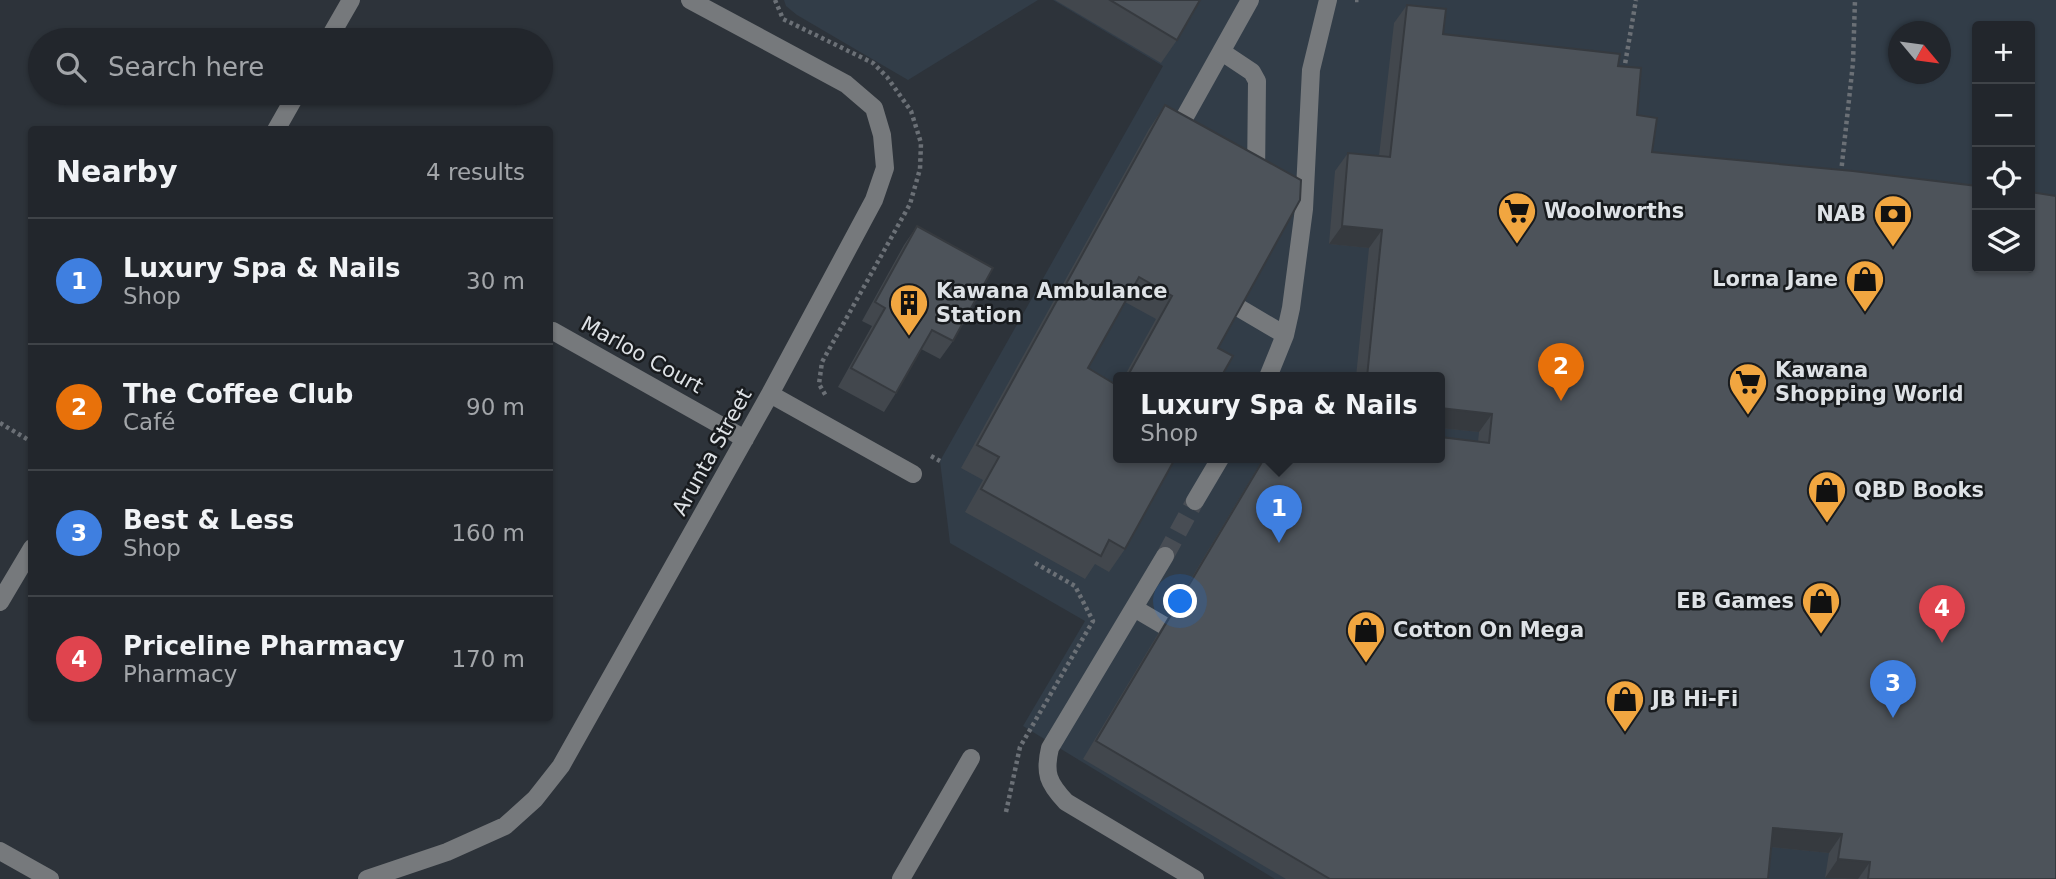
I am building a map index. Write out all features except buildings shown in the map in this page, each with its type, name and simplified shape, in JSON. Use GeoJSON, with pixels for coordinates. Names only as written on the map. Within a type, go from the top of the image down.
{"type":"FeatureCollection","features":[{"type":"Feature","properties":{"kind":"street"},"geometry":{"type":"LineString","coordinates":[[335,28],[351,0]]}},
{"type":"Feature","properties":{"kind":"street","name":"Arunta Street"},"geometry":{"type":"LineString","coordinates":[[367,879],[447,852],[505,827],[535,799],[561,765],[770,394],[874,200],[885,168],[882,135],[874,108],[846,85],[721,7],[690,0]]}},
{"type":"Feature","properties":{"kind":"street"},"geometry":{"type":"LineString","coordinates":[[1171,141],[1229,57],[1251,0]]}},
{"type":"Feature","properties":{"kind":"street"},"geometry":{"type":"LineString","coordinates":[[1270,372],[1291,308],[1304,209],[1311,71],[1328,0]]}},
{"type":"Feature","properties":{"kind":"street"},"geometry":{"type":"LineString","coordinates":[[1229,57],[1252,72],[1257,81],[1258,172],[1254,187]]}},
{"type":"Feature","properties":{"kind":"street"},"geometry":{"type":"LineString","coordinates":[[278,126],[290,105]]}},
{"type":"Feature","properties":{"kind":"street"},"geometry":{"type":"LineString","coordinates":[[1229,302],[1284,335]]}},
{"type":"Feature","properties":{"kind":"street","name":"Marloo Court"},"geometry":{"type":"LineString","coordinates":[[553,331],[745,439]]}},
{"type":"Feature","properties":{"kind":"street"},"geometry":{"type":"LineString","coordinates":[[770,394],[914,474]]}},
{"type":"Feature","properties":{"kind":"street"},"geometry":{"type":"LineString","coordinates":[[1195,501],[1217,463]]}},
{"type":"Feature","properties":{"kind":"street"},"geometry":{"type":"LineString","coordinates":[[0,602],[28,555]]}},
{"type":"Feature","properties":{"kind":"street"},"geometry":{"type":"LineString","coordinates":[[1165,556],[1050,748],[1046,765],[1051,787],[1066,802],[1195,879]]}},
{"type":"Feature","properties":{"kind":"street"},"geometry":{"type":"LineString","coordinates":[[1134,608],[1163,625]]}},
{"type":"Feature","properties":{"kind":"street"},"geometry":{"type":"LineString","coordinates":[[901,879],[971,758]]}},
{"type":"Feature","properties":{"kind":"street"},"geometry":{"type":"LineString","coordinates":[[0,851],[50,879]]}},
{"type":"Feature","properties":{"kind":"path"},"geometry":{"type":"LineString","coordinates":[[1623,74],[1636,0]]}},
{"type":"Feature","properties":{"kind":"path"},"geometry":{"type":"LineString","coordinates":[[1841,177],[1853,63],[1855,0]]}},
{"type":"Feature","properties":{"kind":"path"},"geometry":{"type":"LineString","coordinates":[[0,423],[28,440]]}},
{"type":"Feature","properties":{"kind":"path"},"geometry":{"type":"LineString","coordinates":[[1006,812],[1020,747],[1093,621],[1075,586],[1035,564]]}},
{"type":"Feature","properties":{"kind":"shaded area"},"geometry":{"type":"Polygon","coordinates":[[[784,0],[1038,0],[908,80],[797,15],[786,6],[784,0]]]}},
{"type":"Feature","properties":{"kind":"shaded area","name":"Kawana Shopping World"},"geometry":{"type":"Polygon","coordinates":[[[1053,0],[2056,0],[2056,879],[1275,879],[1023,726],[1085,621],[950,543],[940,461],[1163,66],[1053,0]]]}},
{"type":"Feature","properties":{"kind":"tunnel"},"geometry":{"type":"LineString","coordinates":[[1165,556],[1195,501]]}},
{"type":"Feature","properties":{"kind":"place","name":"Woolworths"},"geometry":{"type":"Point","coordinates":[1517,245]}},
{"type":"Feature","properties":{"kind":"place","name":"NAB"},"geometry":{"type":"Point","coordinates":[1893,248]}},
{"type":"Feature","properties":{"kind":"place","name":"Lorna Jane"},"geometry":{"type":"Point","coordinates":[1865,313]}},
{"type":"Feature","properties":{"kind":"place","name":"Kawana Ambulance Station"},"geometry":{"type":"Point","coordinates":[909,337]}},
{"type":"Feature","properties":{"kind":"place","name":"The Coffee Club"},"geometry":{"type":"Point","coordinates":[1561,401]}},
{"type":"Feature","properties":{"kind":"place","name":"Kawana Shopping World"},"geometry":{"type":"Point","coordinates":[1748,416]}},
{"type":"Feature","properties":{"kind":"place","name":"QBD Books"},"geometry":{"type":"Point","coordinates":[1827,524]}},
{"type":"Feature","properties":{"kind":"place","name":"Luxury Spa & Nails"},"geometry":{"type":"Point","coordinates":[1279,543]}},
{"type":"Feature","properties":{"kind":"place","name":"EB Games"},"geometry":{"type":"Point","coordinates":[1821,635]}},
{"type":"Feature","properties":{"kind":"place","name":"Priceline Pharmacy"},"geometry":{"type":"Point","coordinates":[1942,643]}},
{"type":"Feature","properties":{"kind":"place","name":"Cotton On Mega"},"geometry":{"type":"Point","coordinates":[1366,664]}},
{"type":"Feature","properties":{"kind":"place","name":"Best & Less"},"geometry":{"type":"Point","coordinates":[1893,718]}},
{"type":"Feature","properties":{"kind":"place","name":"JB Hi-Fi"},"geometry":{"type":"Point","coordinates":[1625,733]}}]}
